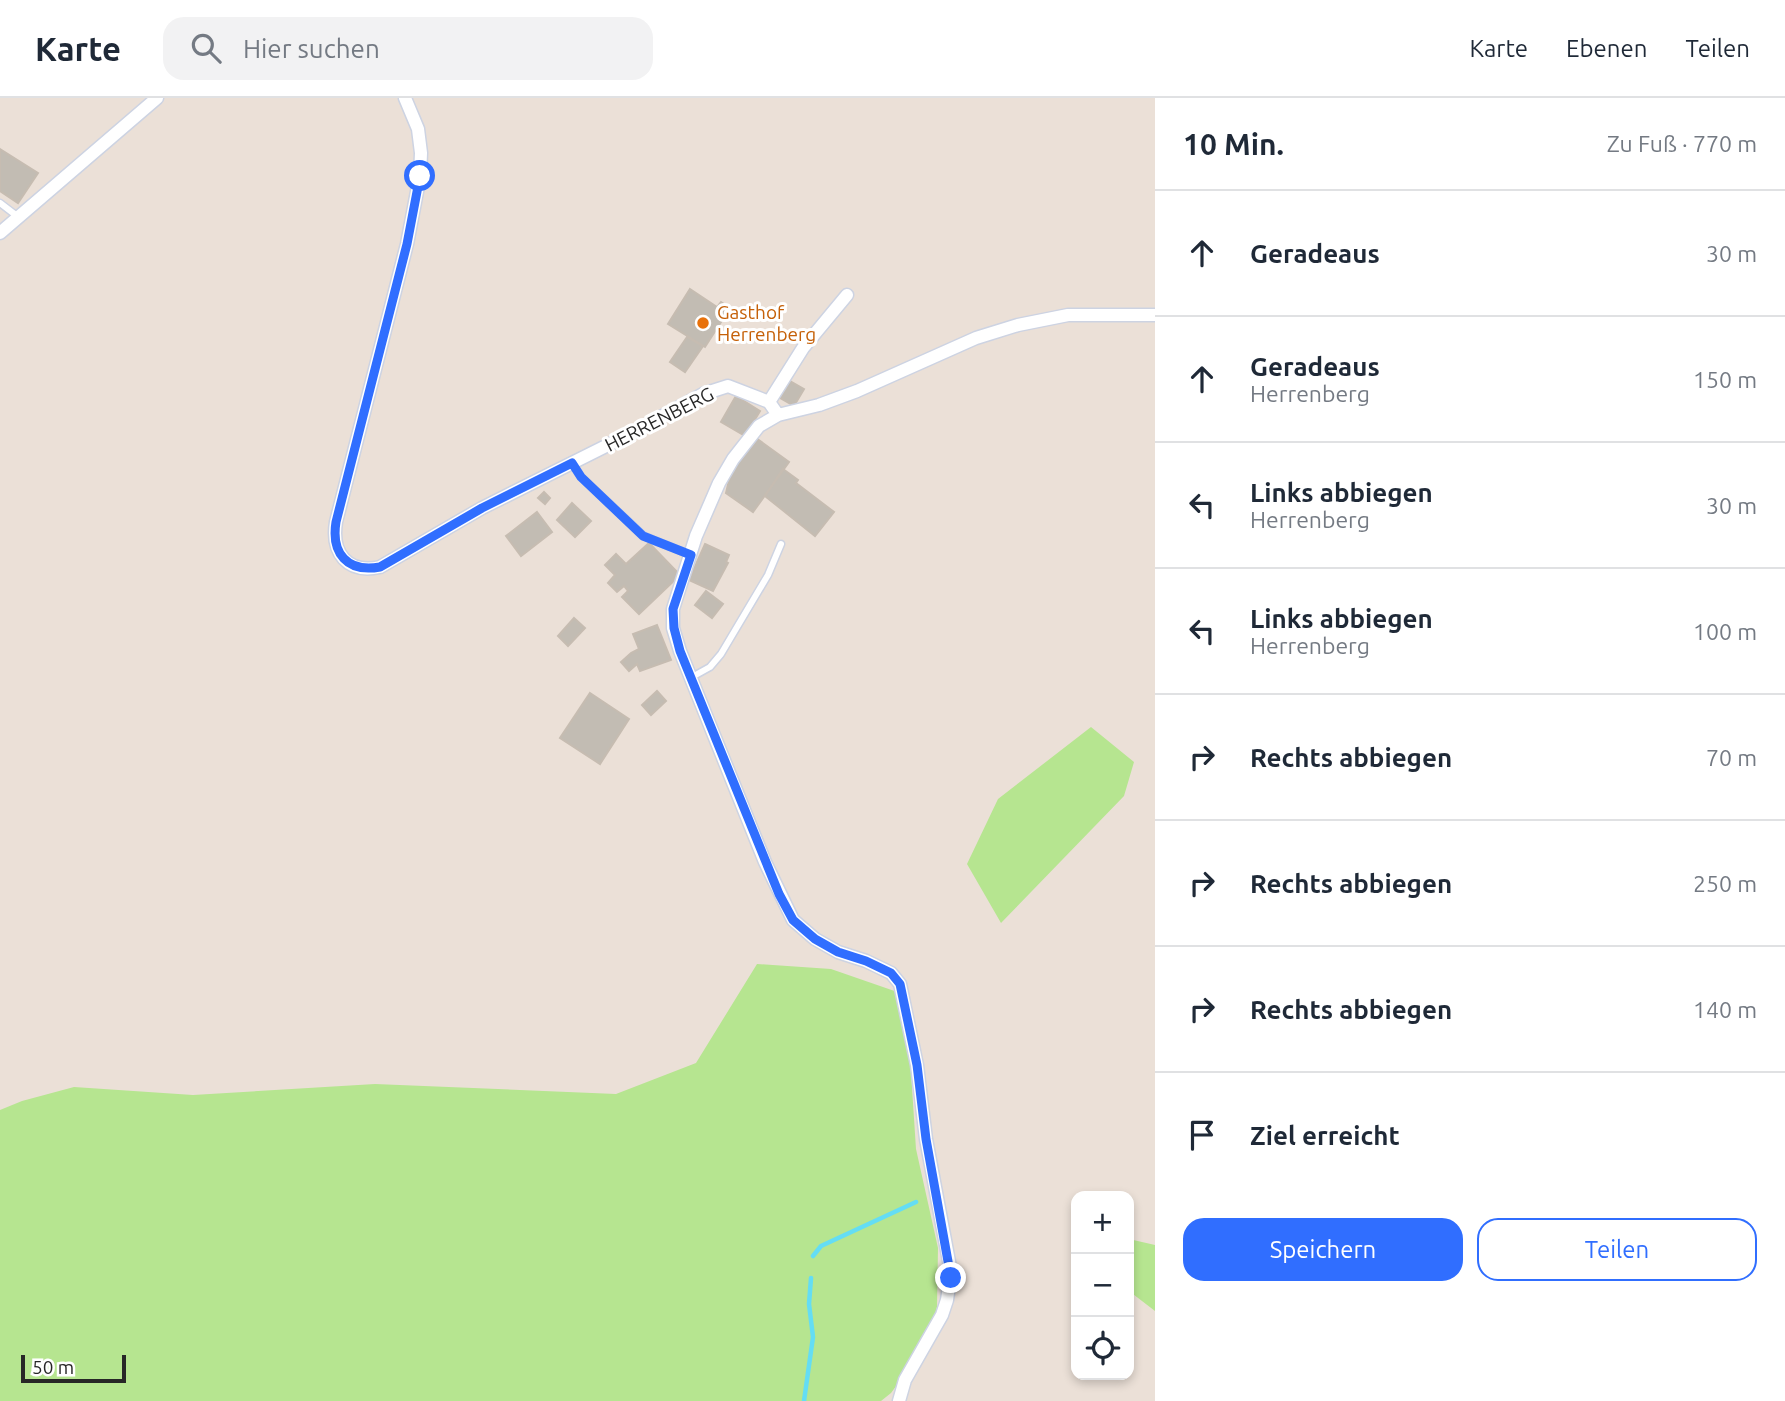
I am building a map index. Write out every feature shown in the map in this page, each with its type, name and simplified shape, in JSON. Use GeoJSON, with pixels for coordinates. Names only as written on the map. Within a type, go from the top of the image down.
{"type":"FeatureCollection","features":[{"type":"Feature","properties":{"kind":"street"},"geometry":{"type":"LineString","coordinates":[[0,233],[157,98]]}},
{"type":"Feature","properties":{"kind":"street","name":"HERRENBERG"},"geometry":{"type":"LineString","coordinates":[[405,98],[418,129],[420,176],[407,244],[336,522],[336,548],[354,566],[367,570],[380,567],[482,508],[703,394],[727,386],[769,402]]}},
{"type":"Feature","properties":{"kind":"street"},"geometry":{"type":"LineString","coordinates":[[778,415],[769,402],[803,348],[847,295]]}},
{"type":"Feature","properties":{"kind":"street"},"geometry":{"type":"LineString","coordinates":[[899,1401],[905,1380],[942,1315],[951,1278],[926,1139],[917,1065],[900,984],[891,973],[838,952],[815,939],[793,920],[765,862],[677,639],[673,609],[696,536],[719,483],[733,459],[759,426],[778,415],[810,408],[857,391],[964,343],[1018,325],[1068,315],[1155,315]]}},
{"type":"Feature","properties":{"kind":"lane"},"geometry":{"type":"LineString","coordinates":[[0,203],[17,216]]}},
{"type":"Feature","properties":{"kind":"lane"},"geometry":{"type":"LineString","coordinates":[[572,463],[581,477],[643,536],[691,555]]}},
{"type":"Feature","properties":{"kind":"lane"},"geometry":{"type":"LineString","coordinates":[[692,677],[710,667],[721,654],[768,575],[781,544]]}},
{"type":"Feature","properties":{"kind":"green space"},"geometry":{"type":"Polygon","coordinates":[[[1091,727],[1134,762],[1124,796],[1001,923],[967,864],[998,799],[1091,727]]]}},
{"type":"Feature","properties":{"kind":"green space"},"geometry":{"type":"Polygon","coordinates":[[[757,964],[831,969],[906,995],[916,1149],[938,1248],[937,1307],[927,1344],[891,1393],[881,1401],[0,1401],[0,1110],[74,1087],[193,1095],[375,1084],[616,1094],[696,1063],[757,964]]]}},
{"type":"Feature","properties":{"kind":"green space"},"geometry":{"type":"Polygon","coordinates":[[[1134,1240],[1155,1245],[1155,1311],[1134,1295],[1134,1240]]]}},
{"type":"Feature","properties":{"kind":"building"},"geometry":{"type":"Polygon","coordinates":[[[0,149],[38,173],[18,203],[0,191],[0,149]]]}},
{"type":"Feature","properties":{"kind":"building"},"geometry":{"type":"Polygon","coordinates":[[[690,289],[717,307],[721,302],[730,308],[705,347],[668,324],[690,289]]]}},
{"type":"Feature","properties":{"kind":"building"},"geometry":{"type":"Polygon","coordinates":[[[687,337],[703,346],[685,372],[670,362],[687,337]]]}},
{"type":"Feature","properties":{"kind":"building"},"geometry":{"type":"Polygon","coordinates":[[[790,381],[804,389],[794,406],[780,398],[790,381]]]}},
{"type":"Feature","properties":{"kind":"building"},"geometry":{"type":"Polygon","coordinates":[[[736,396],[760,411],[745,436],[721,422],[736,396]]]}},
{"type":"Feature","properties":{"kind":"building"},"geometry":{"type":"Polygon","coordinates":[[[756,438],[789,462],[753,512],[726,493],[731,472],[756,438]]]}},
{"type":"Feature","properties":{"kind":"building"},"geometry":{"type":"Polygon","coordinates":[[[783,469],[798,480],[796,483],[834,512],[815,536],[765,496],[783,469]]]}},
{"type":"Feature","properties":{"kind":"building"},"geometry":{"type":"Polygon","coordinates":[[[544,492],[550,498],[545,504],[538,498],[544,492]]]}},
{"type":"Feature","properties":{"kind":"building"},"geometry":{"type":"Polygon","coordinates":[[[572,503],[591,521],[575,537],[557,520],[572,503]]]}},
{"type":"Feature","properties":{"kind":"building"},"geometry":{"type":"Polygon","coordinates":[[[537,512],[552,532],[521,556],[506,536],[537,512]]]}},
{"type":"Feature","properties":{"kind":"building"},"geometry":{"type":"Polygon","coordinates":[[[649,543],[680,575],[639,614],[622,597],[628,591],[624,586],[617,592],[608,583],[615,575],[605,565],[616,554],[626,564],[649,543]]]}},
{"type":"Feature","properties":{"kind":"building"},"geometry":{"type":"Polygon","coordinates":[[[705,544],[729,555],[726,562],[728,563],[713,591],[689,580],[705,544]]]}},
{"type":"Feature","properties":{"kind":"building"},"geometry":{"type":"Polygon","coordinates":[[[706,591],[723,604],[712,618],[695,605],[706,591]]]}},
{"type":"Feature","properties":{"kind":"building"},"geometry":{"type":"Polygon","coordinates":[[[574,618],[585,628],[568,646],[558,636],[574,618]]]}},
{"type":"Feature","properties":{"kind":"building"},"geometry":{"type":"Polygon","coordinates":[[[657,625],[671,660],[640,671],[637,664],[629,671],[621,662],[639,649],[633,634],[657,625]]]}},
{"type":"Feature","properties":{"kind":"building"},"geometry":{"type":"Polygon","coordinates":[[[657,691],[666,701],[651,715],[642,705],[657,691]]]}},
{"type":"Feature","properties":{"kind":"building"},"geometry":{"type":"Polygon","coordinates":[[[590,693],[629,719],[600,764],[560,738],[590,693]]]}},
{"type":"Feature","properties":{"kind":"waterway"},"geometry":{"type":"LineString","coordinates":[[813,1256],[821,1246],[916,1202]]}},
{"type":"Feature","properties":{"kind":"waterway"},"geometry":{"type":"LineString","coordinates":[[804,1401],[813,1337],[809,1304],[811,1278]]}},
{"type":"Feature","properties":{"kind":"place","name":"Gasthof Herrenberg"},"geometry":{"type":"Point","coordinates":[703,323]}},
{"type":"Feature","properties":{"kind":"route"},"geometry":{"type":"LineString","coordinates":[[420,176],[407,244],[336,522],[336,548],[354,566],[367,570],[380,567],[482,508],[572,463],[581,477],[643,536],[691,555],[673,609],[674,628],[680,651],[730,778],[779,894],[793,920],[815,939],[838,952],[891,973],[900,984],[917,1065],[926,1139],[951,1278]]}}]}
